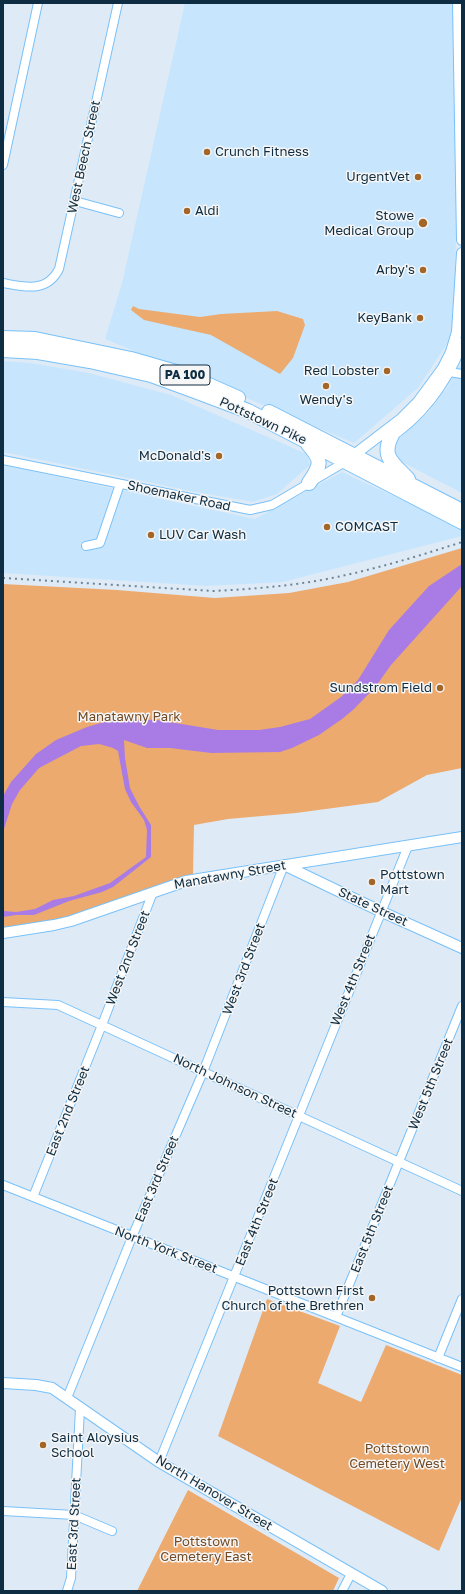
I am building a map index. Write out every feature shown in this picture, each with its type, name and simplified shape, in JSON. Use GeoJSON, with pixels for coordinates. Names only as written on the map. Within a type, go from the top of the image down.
{"type":"FeatureCollection","features":[{"type":"Feature","properties":{"kind":"highway","name":"Pottstown Pike"},"geometry":{"type":"LineString","coordinates":[[3,338],[35,339],[75,347],[131,359],[186,375],[291,422],[462,522]]}},
{"type":"Feature","properties":{"kind":"highway","name":"Pottstown Pike"},"geometry":{"type":"LineString","coordinates":[[3,350],[38,352],[90,361],[151,375],[248,411],[305,441],[353,458],[415,486],[462,510]]}},
{"type":"Feature","properties":{"kind":"highway"},"geometry":{"type":"LineString","coordinates":[[392,435],[387,444],[387,452],[390,460],[415,486]]}},
{"type":"Feature","properties":{"kind":"highway"},"geometry":{"type":"LineString","coordinates":[[305,441],[315,452],[319,464],[317,471],[309,483]]}},
{"type":"Feature","properties":{"kind":"street"},"geometry":{"type":"LineString","coordinates":[[3,165],[38,3]]}},
{"type":"Feature","properties":{"kind":"street","name":"West Beech Street"},"geometry":{"type":"LineString","coordinates":[[3,283],[25,287],[41,286],[55,278],[59,269],[118,3]]}},
{"type":"Feature","properties":{"kind":"street"},"geometry":{"type":"LineString","coordinates":[[458,3],[462,240]]}},
{"type":"Feature","properties":{"kind":"street"},"geometry":{"type":"LineString","coordinates":[[75,202],[120,213]]}},
{"type":"Feature","properties":{"kind":"street","name":"Shoemaker Road"},"geometry":{"type":"LineString","coordinates":[[353,458],[401,420],[446,370],[457,332],[462,253]]}},
{"type":"Feature","properties":{"kind":"street","name":"Shoemaker Road"},"geometry":{"type":"LineString","coordinates":[[3,460],[250,510],[272,505],[407,425],[436,392],[446,370],[462,343]]}},
{"type":"Feature","properties":{"kind":"street"},"geometry":{"type":"LineString","coordinates":[[446,370],[462,374]]}},
{"type":"Feature","properties":{"kind":"street"},"geometry":{"type":"LineString","coordinates":[[86,546],[100,543],[120,484]]}},
{"type":"Feature","properties":{"kind":"street","name":"Manatawny Street"},"geometry":{"type":"LineString","coordinates":[[3,933],[66,922],[186,881],[462,837]]}},
{"type":"Feature","properties":{"kind":"street","name":"West 4th Street"},"geometry":{"type":"LineString","coordinates":[[299,1115],[380,911],[408,846]]}},
{"type":"Feature","properties":{"kind":"street","name":"State Street"},"geometry":{"type":"LineString","coordinates":[[284,865],[462,948]]}},
{"type":"Feature","properties":{"kind":"street","name":"West 3rd Street"},"geometry":{"type":"LineString","coordinates":[[203,1072],[284,865]]}},
{"type":"Feature","properties":{"kind":"street","name":"West 2nd Street"},"geometry":{"type":"LineString","coordinates":[[102,1025],[153,892]]}},
{"type":"Feature","properties":{"kind":"street","name":"North Johnson Street"},"geometry":{"type":"LineString","coordinates":[[3,1002],[58,1004],[462,1191]]}},
{"type":"Feature","properties":{"kind":"street","name":"West 5th Street"},"geometry":{"type":"LineString","coordinates":[[399,1163],[462,1006]]}},
{"type":"Feature","properties":{"kind":"street","name":"East 2nd Street"},"geometry":{"type":"LineString","coordinates":[[33,1197],[102,1025]]}},
{"type":"Feature","properties":{"kind":"street","name":"East 3rd Street"},"geometry":{"type":"LineString","coordinates":[[67,1398],[132,1237],[203,1072]]}},
{"type":"Feature","properties":{"kind":"street","name":"East 4th Street"},"geometry":{"type":"LineString","coordinates":[[159,1462],[235,1277],[299,1115]]}},
{"type":"Feature","properties":{"kind":"street","name":"East 5th Street"},"geometry":{"type":"LineString","coordinates":[[336,1317],[399,1163]]}},
{"type":"Feature","properties":{"kind":"street","name":"North York Street"},"geometry":{"type":"LineString","coordinates":[[3,1185],[462,1367]]}},
{"type":"Feature","properties":{"kind":"street"},"geometry":{"type":"LineString","coordinates":[[438,1358],[462,1299]]}},
{"type":"Feature","properties":{"kind":"street","name":"North Hanover Street"},"geometry":{"type":"LineString","coordinates":[[3,1383],[52,1388],[80,1409],[159,1462],[350,1574],[382,1591]]}},
{"type":"Feature","properties":{"kind":"street","name":"East 3rd Street"},"geometry":{"type":"LineString","coordinates":[[67,1591],[71,1578],[80,1409]]}},
{"type":"Feature","properties":{"kind":"street"},"geometry":{"type":"LineString","coordinates":[[3,1511],[74,1515],[112,1531]]}},
{"type":"Feature","properties":{"kind":"street"},"geometry":{"type":"LineString","coordinates":[[342,1591],[350,1574]]}},
{"type":"Feature","properties":{"kind":"shaded area"},"geometry":{"type":"Polygon","coordinates":[[[185,3],[458,3],[459,87],[454,333],[418,388],[354,443],[105,339],[122,283],[185,3]]]}},
{"type":"Feature","properties":{"kind":"shaded area"},"geometry":{"type":"Polygon","coordinates":[[[3,361],[31,363],[89,373],[171,395],[307,454],[310,465],[277,494],[253,502],[190,491],[3,452],[3,361]]]}},
{"type":"Feature","properties":{"kind":"shaded area"},"geometry":{"type":"Polygon","coordinates":[[[462,361],[462,493],[398,460],[394,457],[393,444],[428,413],[448,386],[462,361]]]}},
{"type":"Feature","properties":{"kind":"shaded area"},"geometry":{"type":"Polygon","coordinates":[[[3,465],[255,519],[342,472],[462,528],[462,536],[283,582],[207,586],[3,573],[3,465]]]}},
{"type":"Feature","properties":{"kind":"shaded area"},"geometry":{"type":"Polygon","coordinates":[[[462,564],[462,586],[391,665],[376,686],[354,709],[319,735],[280,752],[211,753],[170,748],[147,748],[124,740],[125,758],[130,788],[151,825],[151,857],[113,887],[102,892],[69,901],[34,915],[3,917],[3,911],[16,912],[35,909],[53,900],[74,896],[110,883],[146,857],[147,830],[144,820],[131,802],[125,789],[118,751],[99,744],[81,746],[39,768],[20,790],[12,804],[3,832],[3,796],[11,782],[36,754],[56,740],[87,727],[111,720],[157,720],[218,730],[259,730],[280,727],[310,719],[341,697],[358,680],[389,630],[429,586],[462,564]]]}},
{"type":"Feature","properties":{"kind":"green space"},"geometry":{"type":"Polygon","coordinates":[[[133,306],[139,309],[200,317],[221,314],[277,311],[303,319],[305,325],[293,358],[280,374],[211,335],[144,320],[131,310],[133,306]]]}},
{"type":"Feature","properties":{"kind":"green space","name":"Manatawny Park"},"geometry":{"type":"Polygon","coordinates":[[[462,548],[462,768],[427,775],[378,802],[296,813],[228,819],[194,825],[193,875],[64,918],[34,925],[3,928],[3,584],[117,590],[215,598],[289,593],[348,582],[462,548]]]}},
{"type":"Feature","properties":{"kind":"green space","name":"Pottstown Cemetery West"},"geometry":{"type":"Polygon","coordinates":[[[267,1299],[340,1326],[318,1383],[361,1402],[386,1345],[462,1375],[462,1497],[439,1551],[218,1436],[267,1299]]]}},
{"type":"Feature","properties":{"kind":"green space","name":"Pottstown Cemetery East"},"geometry":{"type":"Polygon","coordinates":[[[188,1490],[339,1578],[333,1591],[137,1591],[188,1490]]]}},
{"type":"Feature","properties":{"kind":"railway"},"geometry":{"type":"LineString","coordinates":[[3,578],[213,591],[258,588],[302,583],[365,571],[462,542]]}},
{"type":"Feature","properties":{"kind":"place","name":"Crunch Fitness"},"geometry":{"type":"Point","coordinates":[207,152]}},
{"type":"Feature","properties":{"kind":"place","name":"UrgentVet"},"geometry":{"type":"Point","coordinates":[418,177]}},
{"type":"Feature","properties":{"kind":"place","name":"Aldi"},"geometry":{"type":"Point","coordinates":[187,211]}},
{"type":"Feature","properties":{"kind":"place","name":"Stowe Medical Group"},"geometry":{"type":"Point","coordinates":[423,223]}},
{"type":"Feature","properties":{"kind":"place","name":"Arby's"},"geometry":{"type":"Point","coordinates":[423,270]}},
{"type":"Feature","properties":{"kind":"place","name":"KeyBank"},"geometry":{"type":"Point","coordinates":[420,318]}},
{"type":"Feature","properties":{"kind":"place","name":"Red Lobster"},"geometry":{"type":"Point","coordinates":[387,371]}},
{"type":"Feature","properties":{"kind":"place","name":"Wendy's"},"geometry":{"type":"Point","coordinates":[326,386]}},
{"type":"Feature","properties":{"kind":"place","name":"McDonald's"},"geometry":{"type":"Point","coordinates":[219,456]}},
{"type":"Feature","properties":{"kind":"place","name":"COMCAST"},"geometry":{"type":"Point","coordinates":[327,527]}},
{"type":"Feature","properties":{"kind":"place","name":"LUV Car Wash"},"geometry":{"type":"Point","coordinates":[151,535]}},
{"type":"Feature","properties":{"kind":"place","name":"Sundstrom Field"},"geometry":{"type":"Point","coordinates":[440,688]}},
{"type":"Feature","properties":{"kind":"place","name":"Pottstown Mart"},"geometry":{"type":"Point","coordinates":[372,882]}},
{"type":"Feature","properties":{"kind":"place","name":"Pottstown First Church of the Brethren"},"geometry":{"type":"Point","coordinates":[372,1298]}},
{"type":"Feature","properties":{"kind":"place","name":"Saint Aloysius School"},"geometry":{"type":"Point","coordinates":[43,1445]}}]}
